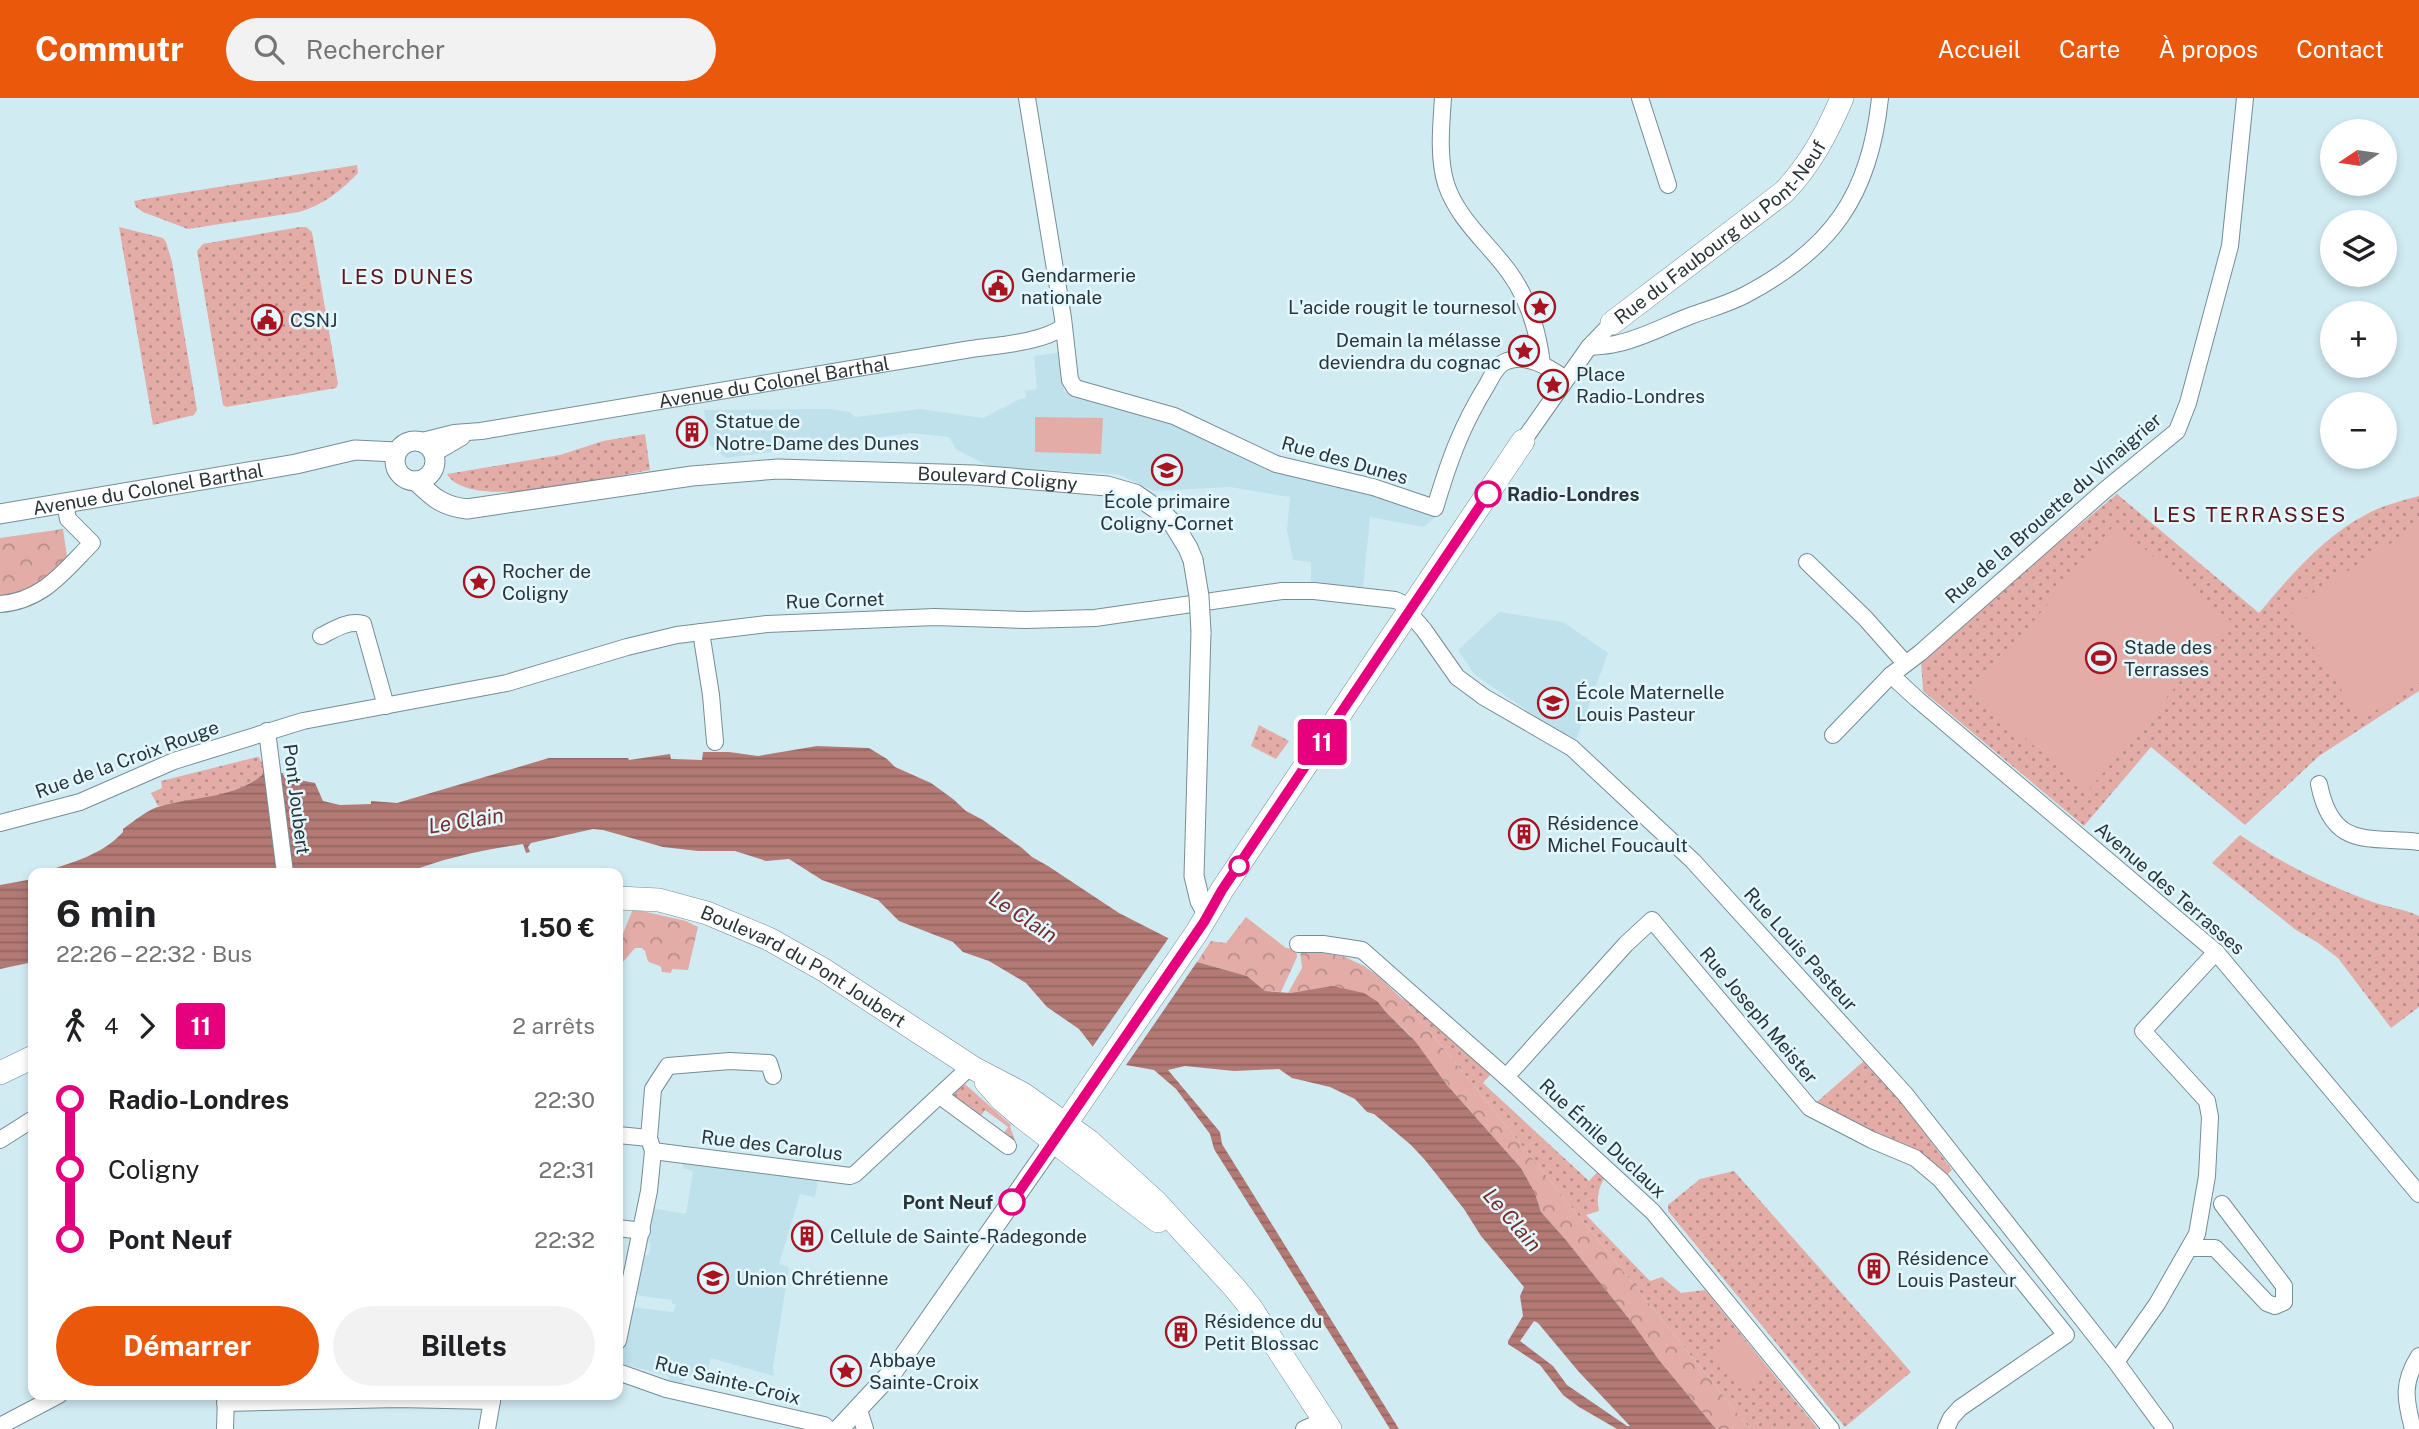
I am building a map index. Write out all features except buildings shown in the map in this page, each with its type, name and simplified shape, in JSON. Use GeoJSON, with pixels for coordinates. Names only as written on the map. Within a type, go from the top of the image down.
{"type":"FeatureCollection","features":[{"type":"Feature","properties":{"kind":"main road","name":"Rue du Faubourg du Pont-Neuf"},"geometry":{"type":"LineString","coordinates":[[1612,323],[1784,192],[1815,152],[1842,98]]}},
{"type":"Feature","properties":{"kind":"main road","name":"Rue du Faubourg du Pont-Neuf"},"geometry":{"type":"LineString","coordinates":[[1203,923],[1222,890],[1523,441]]}},
{"type":"Feature","properties":{"kind":"main road","name":"Boulevard du Pont Joubert"},"geometry":{"type":"LineString","coordinates":[[623,898],[659,900],[682,906],[707,913],[766,938],[824,970],[972,1068],[1002,1100],[1060,1133],[1145,1212],[1202,1252],[1251,1308],[1319,1426]]}},
{"type":"Feature","properties":{"kind":"main road"},"geometry":{"type":"LineString","coordinates":[[1060,1133],[1203,923]]}},
{"type":"Feature","properties":{"kind":"main road"},"geometry":{"type":"LineString","coordinates":[[0,1073],[28,1059]]}},
{"type":"Feature","properties":{"kind":"street"},"geometry":{"type":"LineString","coordinates":[[1027,98],[1063,327]]}},
{"type":"Feature","properties":{"kind":"street"},"geometry":{"type":"LineString","coordinates":[[1443,98],[1441,162],[1447,185],[1459,212],[1511,274],[1529,309],[1542,363],[1566,379]]}},
{"type":"Feature","properties":{"kind":"street"},"geometry":{"type":"LineString","coordinates":[[1640,98],[1668,185]]}},
{"type":"Feature","properties":{"kind":"street"},"geometry":{"type":"LineString","coordinates":[[1589,347],[1617,344],[1717,307],[1746,294],[1798,261],[1826,236],[1858,190],[1875,140],[1880,98]]}},
{"type":"Feature","properties":{"kind":"street","name":"Rue de la Brouette du Vinaigrier"},"geometry":{"type":"LineString","coordinates":[[1833,735],[1891,675],[2105,489],[2178,430],[2188,403],[2230,246],[2245,98]]}},
{"type":"Feature","properties":{"kind":"street","name":"Rue du Faubourg du Pont-Neuf"},"geometry":{"type":"LineString","coordinates":[[1523,441],[1589,347],[1612,323]]}},
{"type":"Feature","properties":{"kind":"street","name":"Rue des Dunes"},"geometry":{"type":"LineString","coordinates":[[1063,327],[1070,380],[1075,388],[1174,416],[1276,464],[1373,487],[1435,508],[1450,456],[1463,427],[1499,365],[1515,359],[1542,363]]}},
{"type":"Feature","properties":{"kind":"street","name":"Avenue du Colonel Barthal"},"geometry":{"type":"LineString","coordinates":[[422,441],[454,433],[481,431],[983,347],[1043,336],[1063,327]]}},
{"type":"Feature","properties":{"kind":"street","name":"Avenue du Colonel Barthal"},"geometry":{"type":"LineString","coordinates":[[427,471],[438,451],[454,440],[481,431]]}},
{"type":"Feature","properties":{"kind":"street"},"geometry":{"type":"LineString","coordinates":[[422,441],[428,445],[427,471],[403,477],[396,459],[404,443],[422,441]]}},
{"type":"Feature","properties":{"kind":"street","name":"Avenue du Colonel Barthal"},"geometry":{"type":"LineString","coordinates":[[0,514],[296,464],[396,459]]}},
{"type":"Feature","properties":{"kind":"street","name":"Boulevard Coligny"},"geometry":{"type":"LineString","coordinates":[[427,471],[434,499],[449,506],[467,509],[692,476],[778,469],[974,475],[1107,486],[1135,494],[1155,507],[1174,525],[1193,560],[1199,596],[1201,632],[1194,876],[1203,923]]}},
{"type":"Feature","properties":{"kind":"street"},"geometry":{"type":"LineString","coordinates":[[0,604],[24,600],[43,591],[92,543],[68,519],[65,503]]}},
{"type":"Feature","properties":{"kind":"street"},"geometry":{"type":"LineString","coordinates":[[1807,562],[1865,618],[1905,663]]}},
{"type":"Feature","properties":{"kind":"street","name":"Rue Cornet"},"geometry":{"type":"LineString","coordinates":[[267,731],[303,721],[507,683],[627,648],[701,632],[766,624],[935,617],[1026,620],[1095,618],[1282,591],[1336,593],[1395,600],[1409,612]]}},
{"type":"Feature","properties":{"kind":"street","name":"Rue Louis Pasteur"},"geometry":{"type":"LineString","coordinates":[[1409,612],[1457,677],[1484,697],[1572,748],[1693,861],[1905,1094],[2116,1362],[2165,1429]]}},
{"type":"Feature","properties":{"kind":"street"},"geometry":{"type":"LineString","coordinates":[[321,636],[341,626],[363,624],[386,706]]}},
{"type":"Feature","properties":{"kind":"street"},"geometry":{"type":"LineString","coordinates":[[701,632],[715,742]]}},
{"type":"Feature","properties":{"kind":"street","name":"Avenue des Terrasses"},"geometry":{"type":"LineString","coordinates":[[1891,675],[2217,952],[2419,1194]]}},
{"type":"Feature","properties":{"kind":"street","name":"Pont Joubert"},"geometry":{"type":"LineString","coordinates":[[267,731],[284,868]]}},
{"type":"Feature","properties":{"kind":"street","name":"Rue de la Croix Rouge"},"geometry":{"type":"LineString","coordinates":[[0,823],[80,802],[174,761],[267,731]]}},
{"type":"Feature","properties":{"kind":"street"},"geometry":{"type":"LineString","coordinates":[[2319,784],[2326,809],[2352,836],[2419,842]]}},
{"type":"Feature","properties":{"kind":"street","name":"Boulevard Coligny"},"geometry":{"type":"LineString","coordinates":[[1195,842],[1204,874],[1222,890]]}},
{"type":"Feature","properties":{"kind":"street","name":"Rue Joseph Meister"},"geometry":{"type":"LineString","coordinates":[[1506,1077],[1626,944],[1652,920],[1810,1108],[1872,1140],[1915,1158],[1941,1180],[2066,1335],[1960,1408],[1946,1429]]}},
{"type":"Feature","properties":{"kind":"street","name":"Rue Émile Duclaux"},"geometry":{"type":"LineString","coordinates":[[1298,944],[1323,944],[1362,950],[1506,1077],[1653,1212],[1831,1429]]}},
{"type":"Feature","properties":{"kind":"street"},"geometry":{"type":"LineString","coordinates":[[2116,1362],[2157,1304],[2193,1241],[2207,1167],[2210,1117],[2207,1101],[2143,1031],[2217,952]]}},
{"type":"Feature","properties":{"kind":"street"},"geometry":{"type":"LineString","coordinates":[[623,1318],[642,1231],[651,1144],[653,1090],[668,1066],[759,1061],[769,1063],[773,1076]]}},
{"type":"Feature","properties":{"kind":"street","name":"Rue des Carolus"},"geometry":{"type":"LineString","coordinates":[[623,1136],[651,1144],[850,1176],[972,1068]]}},
{"type":"Feature","properties":{"kind":"street"},"geometry":{"type":"LineString","coordinates":[[940,1096],[1008,1146]]}},
{"type":"Feature","properties":{"kind":"street"},"geometry":{"type":"LineString","coordinates":[[0,1140],[28,1122]]}},
{"type":"Feature","properties":{"kind":"street"},"geometry":{"type":"LineString","coordinates":[[839,1429],[894,1370],[1060,1133]]}},
{"type":"Feature","properties":{"kind":"street"},"geometry":{"type":"LineString","coordinates":[[2193,1241],[2215,1248],[2267,1303],[2276,1306],[2284,1302],[2284,1286],[2222,1205]]}},
{"type":"Feature","properties":{"kind":"street"},"geometry":{"type":"LineString","coordinates":[[623,1229],[642,1231]]}},
{"type":"Feature","properties":{"kind":"street"},"geometry":{"type":"LineString","coordinates":[[2413,1429],[2407,1382],[2419,1356]]}},
{"type":"Feature","properties":{"kind":"street","name":"Rue Sainte-Croix"},"geometry":{"type":"LineString","coordinates":[[623,1374],[666,1389],[824,1425],[828,1429]]}},
{"type":"Feature","properties":{"kind":"street"},"geometry":{"type":"LineString","coordinates":[[0,1426],[49,1400]]}},
{"type":"Feature","properties":{"kind":"street"},"geometry":{"type":"LineString","coordinates":[[225,1429],[226,1400]]}},
{"type":"Feature","properties":{"kind":"street"},"geometry":{"type":"LineString","coordinates":[[487,1429],[492,1400]]}},
{"type":"Feature","properties":{"kind":"street"},"geometry":{"type":"LineString","coordinates":[[859,1407],[865,1429]]}},
{"type":"Feature","properties":{"kind":"shaded area","name":"École primaire Coligny-Cornet"},"geometry":{"type":"Polygon","coordinates":[[[1061,352],[1064,392],[1071,391],[1169,419],[1423,509],[1441,512],[1424,527],[1370,517],[1363,588],[1311,583],[1311,562],[1293,560],[1287,530],[1290,497],[1230,487],[1154,491],[1118,474],[990,467],[956,449],[949,437],[911,433],[726,458],[710,445],[704,410],[829,409],[849,412],[855,417],[920,409],[983,418],[1026,398],[1025,391],[1037,389],[1034,356],[1061,352]]]}},
{"type":"Feature","properties":{"kind":"shaded area","name":"École Maternelle Louis Pasteur"},"geometry":{"type":"Polygon","coordinates":[[[1499,612],[1563,622],[1608,653],[1575,743],[1475,675],[1458,650],[1499,612]]]}},
{"type":"Feature","properties":{"kind":"shaded area","name":"Union Chrétienne"},"geometry":{"type":"Polygon","coordinates":[[[684,1160],[818,1179],[815,1197],[800,1194],[779,1264],[789,1267],[773,1367],[774,1376],[711,1358],[707,1375],[695,1372],[691,1376],[686,1375],[682,1388],[667,1385],[669,1376],[623,1364],[623,1348],[632,1307],[673,1312],[676,1305],[672,1300],[635,1295],[643,1257],[649,1254],[651,1244],[647,1239],[652,1208],[686,1214],[693,1171],[682,1168],[684,1160]]]}},
{"type":"Feature","properties":{"kind":"green space"},"geometry":{"type":"Polygon","coordinates":[[[357,165],[358,173],[338,191],[324,202],[299,212],[188,229],[143,212],[136,207],[134,201],[150,198],[357,165]]]}},
{"type":"Feature","properties":{"kind":"green space"},"geometry":{"type":"Polygon","coordinates":[[[119,227],[163,238],[166,242],[172,262],[197,410],[194,415],[153,425],[119,227]]]}},
{"type":"Feature","properties":{"kind":"green space"},"geometry":{"type":"Polygon","coordinates":[[[306,227],[312,232],[338,384],[336,388],[226,407],[223,405],[197,251],[203,244],[306,227]]]}},
{"type":"Feature","properties":{"kind":"green space"},"geometry":{"type":"Polygon","coordinates":[[[1035,417],[1103,418],[1101,454],[1035,452],[1035,417]]]}},
{"type":"Feature","properties":{"kind":"green space"},"geometry":{"type":"Polygon","coordinates":[[[645,434],[650,470],[574,485],[510,492],[482,491],[460,485],[447,474],[560,455],[603,441],[645,434]]]}},
{"type":"Feature","properties":{"kind":"green space"},"geometry":{"type":"Polygon","coordinates":[[[2117,494],[2259,613],[2322,545],[2351,523],[2373,511],[2419,496],[2419,691],[2319,756],[2245,825],[2151,747],[2084,826],[1923,691],[1921,660],[2117,494]]]}},
{"type":"Feature","properties":{"kind":"green space","name":"Stade des Terrasses"},"geometry":{"type":"Polygon","coordinates":[[[2115,524],[2231,621],[2088,791],[1972,694],[2115,524]]]}},
{"type":"Feature","properties":{"kind":"green space"},"geometry":{"type":"Polygon","coordinates":[[[2419,525],[2419,683],[2361,720],[2289,609],[2419,525]]]}},
{"type":"Feature","properties":{"kind":"green space"},"geometry":{"type":"Polygon","coordinates":[[[63,529],[67,557],[64,564],[40,587],[0,598],[0,538],[63,529]]]}},
{"type":"Feature","properties":{"kind":"green space"},"geometry":{"type":"Polygon","coordinates":[[[1259,725],[1289,741],[1276,759],[1251,746],[1259,725]]]}},
{"type":"Feature","properties":{"kind":"green space"},"geometry":{"type":"Polygon","coordinates":[[[259,757],[264,768],[262,775],[227,793],[158,806],[151,793],[162,788],[161,781],[259,757]]]}},
{"type":"Feature","properties":{"kind":"green space"},"geometry":{"type":"Polygon","coordinates":[[[2240,835],[2317,879],[2373,902],[2419,916],[2419,1007],[2391,1028],[2338,958],[2296,930],[2212,863],[2240,835]]]}},
{"type":"Feature","properties":{"kind":"green space"},"geometry":{"type":"Polygon","coordinates":[[[633,909],[686,921],[698,927],[688,970],[672,969],[671,973],[662,972],[661,967],[649,962],[642,948],[635,948],[623,962],[623,934],[633,909]]]}},
{"type":"Feature","properties":{"kind":"green space"},"geometry":{"type":"Polygon","coordinates":[[[1246,917],[1286,948],[1296,949],[1297,957],[1281,992],[1265,991],[1247,976],[1197,962],[1211,941],[1226,943],[1246,917]]]}},
{"type":"Feature","properties":{"kind":"green space"},"geometry":{"type":"Polygon","coordinates":[[[1300,949],[1345,957],[1364,966],[1401,998],[1750,1429],[1716,1429],[1541,1212],[1535,1193],[1521,1168],[1447,1085],[1409,1034],[1378,1002],[1288,993],[1302,968],[1300,949]]]}},
{"type":"Feature","properties":{"kind":"green space"},"geometry":{"type":"Polygon","coordinates":[[[1401,998],[1439,1016],[1496,1068],[1483,1083],[1589,1181],[1602,1167],[1608,1172],[1599,1191],[1599,1211],[1586,1215],[1650,1281],[1662,1277],[1681,1293],[1705,1290],[1818,1429],[1750,1429],[1401,998]]]}},
{"type":"Feature","properties":{"kind":"green space"},"geometry":{"type":"Polygon","coordinates":[[[1865,1060],[1898,1097],[1952,1170],[1941,1180],[1810,1108],[1865,1060]]]}},
{"type":"Feature","properties":{"kind":"green space"},"geometry":{"type":"Polygon","coordinates":[[[962,1084],[1011,1125],[1015,1140],[1012,1144],[1002,1137],[1008,1127],[985,1110],[978,1120],[951,1095],[962,1084]]]}},
{"type":"Feature","properties":{"kind":"green space"},"geometry":{"type":"Polygon","coordinates":[[[1734,1171],[1911,1372],[1845,1427],[1668,1211],[1668,1205],[1700,1179],[1734,1171]]]}},
{"type":"Feature","properties":{"kind":"green space"},"geometry":{"type":"Polygon","coordinates":[[[1736,1335],[1768,1373],[1747,1391],[1715,1353],[1736,1335]]]}},
{"type":"Feature","properties":{"kind":"water","name":"Le Clain"},"geometry":{"type":"Polygon","coordinates":[[[817,746],[869,748],[895,767],[931,783],[1032,857],[1119,913],[1168,938],[1197,962],[1247,976],[1265,991],[1291,993],[1332,986],[1364,993],[1378,1002],[1415,1041],[1447,1085],[1521,1168],[1535,1193],[1541,1212],[1716,1429],[1617,1429],[1563,1395],[1540,1365],[1508,1344],[1523,1316],[1520,1296],[1524,1287],[1481,1236],[1464,1209],[1425,1160],[1411,1145],[1374,1114],[1367,1112],[1355,1099],[1330,1087],[1292,1078],[1279,1069],[1234,1071],[1185,1066],[1168,1070],[1220,1132],[1222,1144],[1399,1429],[1390,1429],[1214,1149],[1210,1134],[1176,1089],[1154,1070],[1126,1065],[1093,1047],[1079,1029],[1047,1007],[1026,983],[989,961],[963,952],[953,942],[899,921],[878,900],[822,880],[789,859],[766,861],[735,851],[663,847],[593,829],[531,843],[528,847],[530,852],[526,853],[523,844],[508,846],[420,868],[56,868],[96,853],[146,812],[174,803],[227,793],[251,783],[262,775],[264,768],[260,761],[274,773],[283,773],[284,777],[315,783],[323,801],[340,805],[371,804],[371,801],[397,803],[549,758],[629,760],[670,754],[671,759],[702,760],[703,752],[758,756],[817,746]],[[1534,1321],[1520,1341],[1553,1366],[1567,1385],[1630,1426],[1534,1321]]]}},
{"type":"Feature","properties":{"kind":"water"},"geometry":{"type":"Polygon","coordinates":[[[28,880],[28,963],[0,969],[0,885],[28,880]]]}},
{"type":"Feature","properties":{"kind":"pier"},"geometry":{"type":"Polygon","coordinates":[[[1170,936],[1199,959],[1124,1068],[1091,1049],[1170,936]]]}},
{"type":"Feature","properties":{"kind":"bus line","name":"11"},"geometry":{"type":"LineString","coordinates":[[1012,1202],[1204,922],[1222,890],[1488,494]]}},
{"type":"Feature","properties":{"kind":"place","name":"Gendarmerie nationale"},"geometry":{"type":"Point","coordinates":[998,286]}},
{"type":"Feature","properties":{"kind":"place","name":"L'acide rougit le tournesol"},"geometry":{"type":"Point","coordinates":[1540,307]}},
{"type":"Feature","properties":{"kind":"place","name":"CSNJ"},"geometry":{"type":"Point","coordinates":[267,320]}},
{"type":"Feature","properties":{"kind":"place","name":"Demain la mélasse deviendra du cognac"},"geometry":{"type":"Point","coordinates":[1524,351]}},
{"type":"Feature","properties":{"kind":"place","name":"Place Radio-Londres"},"geometry":{"type":"Point","coordinates":[1553,385]}},
{"type":"Feature","properties":{"kind":"place","name":"Statue de Notre-Dame des Dunes"},"geometry":{"type":"Point","coordinates":[692,432]}},
{"type":"Feature","properties":{"kind":"place","name":"École primaire Coligny-Cornet"},"geometry":{"type":"Point","coordinates":[1167,470]}},
{"type":"Feature","properties":{"kind":"place","name":"Radio-Londres"},"geometry":{"type":"Point","coordinates":[1488,494]}},
{"type":"Feature","properties":{"kind":"place","name":"Rocher de Coligny"},"geometry":{"type":"Point","coordinates":[479,582]}},
{"type":"Feature","properties":{"kind":"place","name":"Stade des Terrasses"},"geometry":{"type":"Point","coordinates":[2101,658]}},
{"type":"Feature","properties":{"kind":"place","name":"École Maternelle Louis Pasteur"},"geometry":{"type":"Point","coordinates":[1553,703]}},
{"type":"Feature","properties":{"kind":"place","name":"Résidence Michel Foucault"},"geometry":{"type":"Point","coordinates":[1524,834]}},
{"type":"Feature","properties":{"kind":"place","name":"Pont Neuf"},"geometry":{"type":"Point","coordinates":[1012,1202]}},
{"type":"Feature","properties":{"kind":"place","name":"Cellule de Sainte-Radegonde"},"geometry":{"type":"Point","coordinates":[807,1236]}},
{"type":"Feature","properties":{"kind":"place","name":"Résidence Louis Pasteur"},"geometry":{"type":"Point","coordinates":[1874,1269]}},
{"type":"Feature","properties":{"kind":"place","name":"Union Chrétienne"},"geometry":{"type":"Point","coordinates":[713,1278]}},
{"type":"Feature","properties":{"kind":"place","name":"Résidence du Petit Blossac"},"geometry":{"type":"Point","coordinates":[1181,1332]}},
{"type":"Feature","properties":{"kind":"place","name":"Abbaye Sainte-Croix"},"geometry":{"type":"Point","coordinates":[846,1371]}},
{"type":"Feature","properties":{"kind":"district","name":"LES DUNES"},"geometry":{"type":"Point","coordinates":[408,277]}},
{"type":"Feature","properties":{"kind":"district","name":"LES TERRASSES"},"geometry":{"type":"Point","coordinates":[2250,515]}}]}
